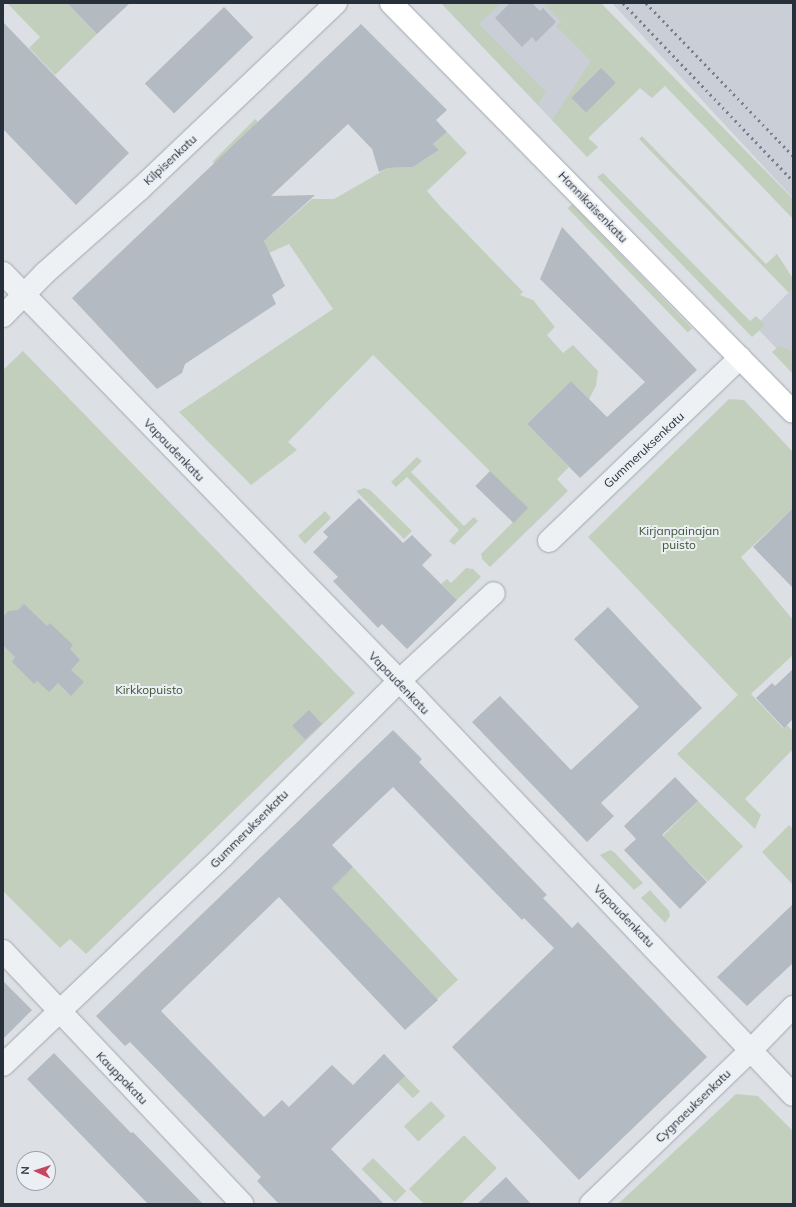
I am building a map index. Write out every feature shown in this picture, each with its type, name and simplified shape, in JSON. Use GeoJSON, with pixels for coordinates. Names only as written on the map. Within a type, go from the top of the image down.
{"type":"FeatureCollection","features":[{"type":"Feature","properties":{"kind":"main road","name":"Hannikaisenkatu"},"geometry":{"type":"LineString","coordinates":[[392,3],[793,412]]}},
{"type":"Feature","properties":{"kind":"street","name":"Kilpisenkatu"},"geometry":{"type":"LineString","coordinates":[[3,316],[23,294],[140,189],[336,3]]}},
{"type":"Feature","properties":{"kind":"street","name":"Vapaudenkatu"},"geometry":{"type":"LineString","coordinates":[[3,273],[399,682],[752,1050],[793,1095]]}},
{"type":"Feature","properties":{"kind":"street","name":"Gummeruksenkatu"},"geometry":{"type":"LineString","coordinates":[[549,542],[740,358]]}},
{"type":"Feature","properties":{"kind":"street","name":"Gummeruksenkatu"},"geometry":{"type":"LineString","coordinates":[[3,1065],[224,855],[373,706],[494,593]]}},
{"type":"Feature","properties":{"kind":"street","name":"Kauppakatu"},"geometry":{"type":"LineString","coordinates":[[3,951],[60,1010],[72,1026],[242,1204]]}},
{"type":"Feature","properties":{"kind":"street","name":"Cygnaeuksenkatu"},"geometry":{"type":"LineString","coordinates":[[591,1204],[752,1050],[793,1007]]}},
{"type":"Feature","properties":{"kind":"shaded area"},"geometry":{"type":"Polygon","coordinates":[[[441,3],[585,3],[652,98],[640,88],[588,138],[598,147],[587,157],[441,3]]]}},
{"type":"Feature","properties":{"kind":"shaded area"},"geometry":{"type":"Polygon","coordinates":[[[612,3],[793,3],[793,198],[776,180],[612,3]]]}},
{"type":"Feature","properties":{"kind":"shaded area"},"geometry":{"type":"Polygon","coordinates":[[[793,288],[793,366],[755,326],[793,288]]]}},
{"type":"Feature","properties":{"kind":"green space"},"geometry":{"type":"Polygon","coordinates":[[[7,3],[67,3],[97,34],[55,75],[29,48],[40,37],[7,3]]]}},
{"type":"Feature","properties":{"kind":"green space"},"geometry":{"type":"Polygon","coordinates":[[[441,3],[501,3],[479,24],[546,92],[538,105],[441,3]]]}},
{"type":"Feature","properties":{"kind":"green space"},"geometry":{"type":"Polygon","coordinates":[[[543,3],[601,3],[793,199],[793,219],[665,86],[652,98],[640,88],[588,138],[598,147],[587,157],[552,120],[591,61],[556,26],[561,21],[543,3]]]}},
{"type":"Feature","properties":{"kind":"green space"},"geometry":{"type":"Polygon","coordinates":[[[255,119],[258,122],[215,164],[213,161],[255,119]]]}},
{"type":"Feature","properties":{"kind":"green space"},"geometry":{"type":"Polygon","coordinates":[[[447,132],[467,153],[427,191],[523,292],[520,295],[533,300],[555,327],[547,335],[563,353],[573,345],[598,371],[596,386],[589,399],[571,381],[527,424],[569,467],[557,479],[568,491],[490,567],[482,559],[481,554],[527,508],[373,355],[288,442],[297,450],[251,485],[179,412],[333,309],[289,244],[269,253],[264,241],[312,199],[334,199],[388,168],[413,167],[439,150],[433,144],[447,132]]]}},
{"type":"Feature","properties":{"kind":"green space"},"geometry":{"type":"Polygon","coordinates":[[[642,136],[766,264],[777,254],[792,277],[793,289],[789,293],[639,139],[642,136]]]}},
{"type":"Feature","properties":{"kind":"green space"},"geometry":{"type":"Polygon","coordinates":[[[603,173],[750,321],[756,316],[765,325],[752,337],[597,177],[603,173]]]}},
{"type":"Feature","properties":{"kind":"green space"},"geometry":{"type":"Polygon","coordinates":[[[572,204],[692,328],[688,333],[568,208],[572,204]]]}},
{"type":"Feature","properties":{"kind":"green space"},"geometry":{"type":"Polygon","coordinates":[[[779,346],[793,351],[793,374],[772,352],[779,346]]]}},
{"type":"Feature","properties":{"kind":"green space","name":"Kirkkopuisto"},"geometry":{"type":"Polygon","coordinates":[[[23,351],[355,693],[86,954],[70,939],[60,948],[3,891],[3,370],[23,351]]]}},
{"type":"Feature","properties":{"kind":"green space","name":"Kirjanpainajan puisto"},"geometry":{"type":"Polygon","coordinates":[[[729,399],[744,400],[793,452],[793,508],[741,557],[793,620],[793,655],[751,694],[783,728],[787,725],[793,731],[793,752],[791,751],[745,799],[761,815],[755,829],[677,754],[738,695],[588,537],[729,399]]]}},
{"type":"Feature","properties":{"kind":"green space"},"geometry":{"type":"Polygon","coordinates":[[[417,457],[422,461],[411,472],[464,526],[474,517],[478,521],[454,545],[449,541],[459,530],[407,477],[396,487],[391,482],[417,457]]]}},
{"type":"Feature","properties":{"kind":"green space"},"geometry":{"type":"Polygon","coordinates":[[[364,488],[370,490],[412,531],[404,539],[356,491],[364,488]]]}},
{"type":"Feature","properties":{"kind":"green space"},"geometry":{"type":"Polygon","coordinates":[[[325,511],[331,518],[305,544],[298,536],[325,511]]]}},
{"type":"Feature","properties":{"kind":"green space"},"geometry":{"type":"Polygon","coordinates":[[[466,568],[473,569],[481,577],[457,600],[441,584],[447,579],[451,583],[466,568]]]}},
{"type":"Feature","properties":{"kind":"green space"},"geometry":{"type":"Polygon","coordinates":[[[698,801],[743,846],[708,882],[663,836],[698,801]]]}},
{"type":"Feature","properties":{"kind":"green space"},"geometry":{"type":"Polygon","coordinates":[[[789,825],[793,829],[793,885],[762,852],[789,825]]]}},
{"type":"Feature","properties":{"kind":"green space"},"geometry":{"type":"Polygon","coordinates":[[[610,850],[614,852],[643,883],[634,890],[600,855],[610,850]]]}},
{"type":"Feature","properties":{"kind":"green space"},"geometry":{"type":"Polygon","coordinates":[[[353,867],[458,980],[436,1000],[331,887],[353,867]]]}},
{"type":"Feature","properties":{"kind":"green space"},"geometry":{"type":"Polygon","coordinates":[[[650,890],[669,911],[670,916],[665,923],[641,898],[650,890]]]}},
{"type":"Feature","properties":{"kind":"green space"},"geometry":{"type":"Polygon","coordinates":[[[384,1054],[420,1091],[413,1098],[377,1061],[384,1054]]]}},
{"type":"Feature","properties":{"kind":"green space"},"geometry":{"type":"Polygon","coordinates":[[[736,1094],[758,1096],[793,1131],[793,1204],[618,1204],[736,1094]]]}},
{"type":"Feature","properties":{"kind":"green space"},"geometry":{"type":"Polygon","coordinates":[[[431,1101],[445,1116],[418,1142],[404,1126],[431,1101]]]}},
{"type":"Feature","properties":{"kind":"green space"},"geometry":{"type":"Polygon","coordinates":[[[464,1135],[497,1168],[461,1204],[424,1204],[409,1189],[464,1135]]]}},
{"type":"Feature","properties":{"kind":"green space"},"geometry":{"type":"Polygon","coordinates":[[[373,1158],[406,1191],[395,1203],[362,1169],[373,1158]]]}},
{"type":"Feature","properties":{"kind":"building"},"geometry":{"type":"Polygon","coordinates":[[[67,3],[130,3],[97,34],[67,3]]]}},
{"type":"Feature","properties":{"kind":"building"},"geometry":{"type":"Polygon","coordinates":[[[510,3],[532,3],[540,11],[543,8],[556,22],[536,42],[532,37],[522,47],[495,18],[510,3]]]}},
{"type":"Feature","properties":{"kind":"building"},"geometry":{"type":"Polygon","coordinates":[[[224,7],[253,37],[174,114],[145,83],[224,7]]]}},
{"type":"Feature","properties":{"kind":"building"},"geometry":{"type":"Polygon","coordinates":[[[3,22],[129,153],[76,205],[3,129],[3,22]]]}},
{"type":"Feature","properties":{"kind":"building"},"geometry":{"type":"Polygon","coordinates":[[[361,24],[447,110],[436,120],[447,132],[433,144],[439,150],[413,167],[388,168],[379,172],[372,149],[348,124],[271,196],[315,195],[264,241],[285,286],[272,295],[276,304],[185,364],[182,373],[157,389],[72,298],[361,24]]]}},
{"type":"Feature","properties":{"kind":"building"},"geometry":{"type":"Polygon","coordinates":[[[601,68],[616,83],[586,113],[571,98],[601,68]]]}},
{"type":"Feature","properties":{"kind":"building"},"geometry":{"type":"Polygon","coordinates":[[[562,227],[697,370],[580,478],[527,424],[571,381],[607,417],[645,382],[540,279],[562,227]]]}},
{"type":"Feature","properties":{"kind":"building"},"geometry":{"type":"Polygon","coordinates":[[[490,471],[528,508],[514,523],[475,486],[490,471]]]}},
{"type":"Feature","properties":{"kind":"building"},"geometry":{"type":"Polygon","coordinates":[[[359,498],[403,543],[412,535],[432,555],[422,565],[457,600],[407,649],[382,624],[378,628],[333,581],[338,577],[313,552],[328,537],[323,532],[359,498]]]}},
{"type":"Feature","properties":{"kind":"building"},"geometry":{"type":"Polygon","coordinates":[[[793,508],[793,588],[753,547],[793,508]]]}},
{"type":"Feature","properties":{"kind":"building"},"geometry":{"type":"Polygon","coordinates":[[[24,604],[47,626],[50,623],[73,645],[70,649],[80,660],[71,670],[84,682],[71,696],[58,683],[49,692],[37,681],[34,684],[12,662],[15,657],[3,645],[3,617],[8,611],[18,610],[24,604]]]}},
{"type":"Feature","properties":{"kind":"building"},"geometry":{"type":"Polygon","coordinates":[[[608,607],[702,708],[601,803],[614,816],[587,842],[472,722],[500,696],[571,770],[639,707],[574,639],[608,607]]]}},
{"type":"Feature","properties":{"kind":"building"},"geometry":{"type":"Polygon","coordinates":[[[793,669],[793,719],[784,728],[756,698],[772,683],[775,686],[793,669]]]}},
{"type":"Feature","properties":{"kind":"building"},"geometry":{"type":"Polygon","coordinates":[[[309,710],[322,724],[305,740],[292,726],[309,710]]]}},
{"type":"Feature","properties":{"kind":"building"},"geometry":{"type":"Polygon","coordinates":[[[393,730],[422,759],[419,762],[547,895],[543,898],[572,928],[578,922],[707,1057],[579,1180],[452,1047],[554,948],[524,918],[522,920],[393,787],[332,845],[353,867],[332,888],[438,1000],[405,1030],[279,897],[161,1011],[264,1117],[282,1100],[289,1107],[332,1065],[353,1085],[384,1054],[405,1076],[331,1149],[384,1204],[279,1204],[257,1181],[261,1177],[130,1042],[125,1046],[96,1016],[393,730]]]}},
{"type":"Feature","properties":{"kind":"building"},"geometry":{"type":"Polygon","coordinates":[[[675,777],[698,801],[662,835],[707,882],[680,909],[624,850],[636,839],[624,826],[675,777]]]}},
{"type":"Feature","properties":{"kind":"building"},"geometry":{"type":"Polygon","coordinates":[[[793,904],[793,963],[747,1006],[717,977],[793,904]]]}},
{"type":"Feature","properties":{"kind":"building"},"geometry":{"type":"Polygon","coordinates":[[[3,981],[32,1010],[3,1039],[3,981]]]}},
{"type":"Feature","properties":{"kind":"building"},"geometry":{"type":"Polygon","coordinates":[[[54,1053],[131,1133],[133,1132],[203,1204],[148,1204],[27,1079],[54,1053]]]}},
{"type":"Feature","properties":{"kind":"building"},"geometry":{"type":"Polygon","coordinates":[[[506,1177],[531,1204],[477,1204],[506,1177]]]}},
{"type":"Feature","properties":{"kind":"railway"},"geometry":{"type":"LineString","coordinates":[[623,3],[793,181]]}},
{"type":"Feature","properties":{"kind":"railway"},"geometry":{"type":"LineString","coordinates":[[646,3],[793,156]]}}]}
